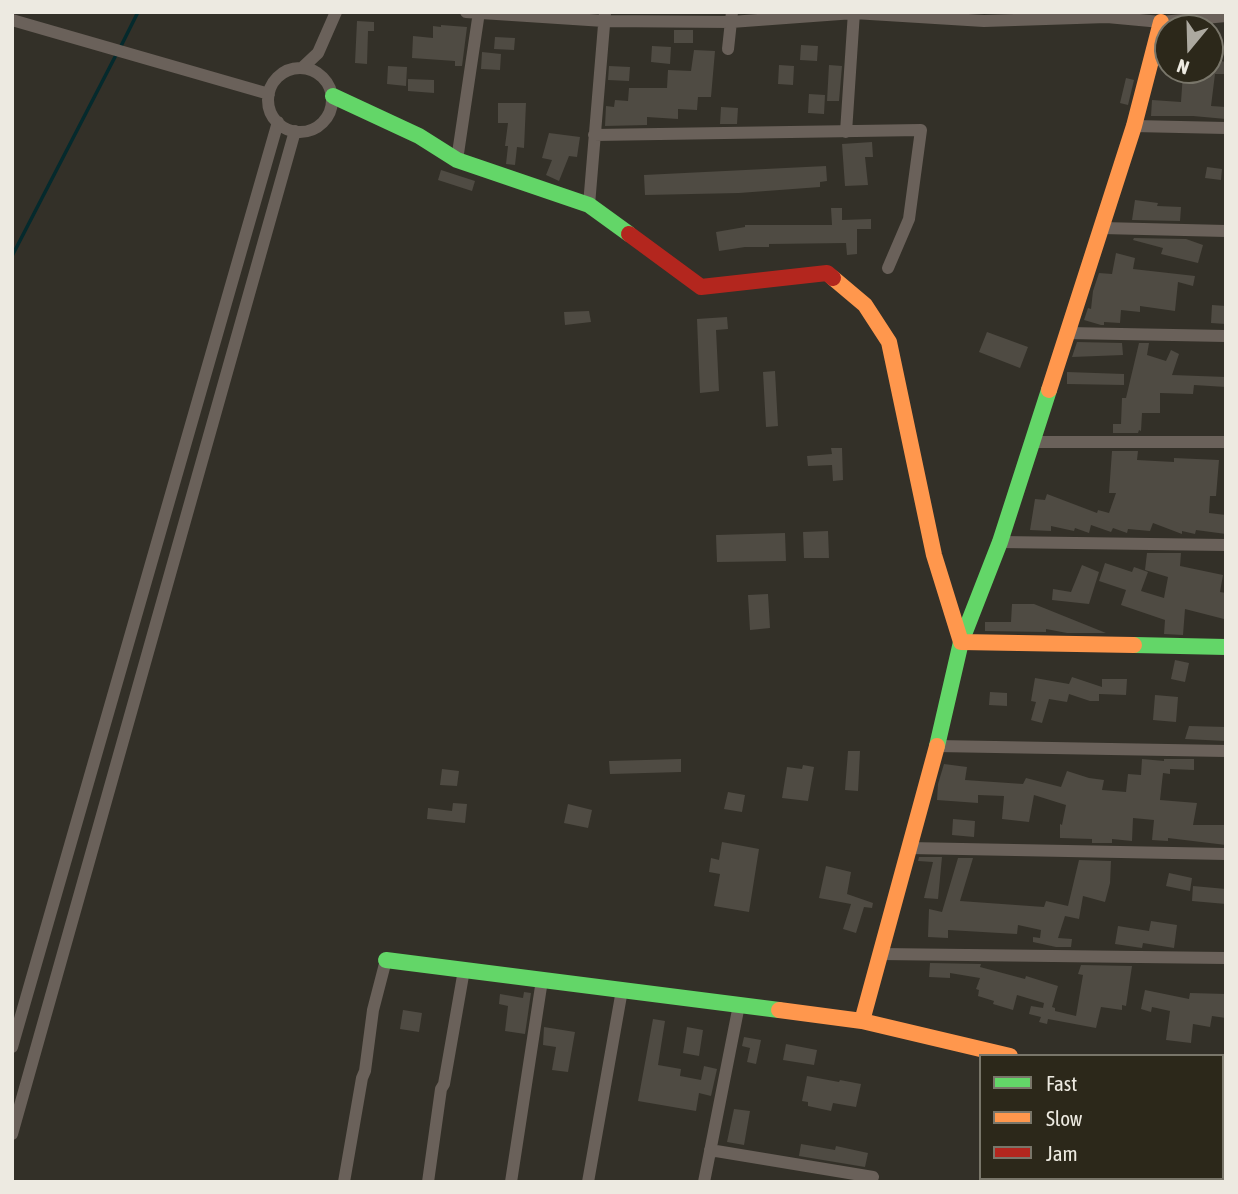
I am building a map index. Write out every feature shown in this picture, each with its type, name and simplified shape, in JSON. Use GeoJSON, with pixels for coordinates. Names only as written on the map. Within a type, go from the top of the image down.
{"type":"FeatureCollection","features":[{"type":"Feature","properties":{"kind":"street"},"geometry":{"type":"LineString","coordinates":[[302,68],[318,53],[336,12]]}},
{"type":"Feature","properties":{"kind":"street"},"geometry":{"type":"LineString","coordinates":[[466,12],[605,17],[854,13],[984,17],[1107,15],[1154,21]]}},
{"type":"Feature","properties":{"kind":"street"},"geometry":{"type":"LineString","coordinates":[[457,160],[479,12]]}},
{"type":"Feature","properties":{"kind":"street"},"geometry":{"type":"LineString","coordinates":[[846,132],[854,13]]}},
{"type":"Feature","properties":{"kind":"street"},"geometry":{"type":"LineString","coordinates":[[589,205],[605,17]]}},
{"type":"Feature","properties":{"kind":"street"},"geometry":{"type":"LineString","coordinates":[[728,49],[732,17]]}},
{"type":"Feature","properties":{"kind":"street"},"geometry":{"type":"LineString","coordinates":[[12,20],[269,94]]}},
{"type":"Feature","properties":{"kind":"street"},"geometry":{"type":"LineString","coordinates":[[12,28],[36,27]]}},
{"type":"Feature","properties":{"kind":"street"},"geometry":{"type":"LineString","coordinates":[[862,1021],[937,746],[961,642],[1000,542],[1135,126],[1154,50]]}},
{"type":"Feature","properties":{"kind":"street"},"geometry":{"type":"LineString","coordinates":[[293,68],[302,68],[324,78],[333,96],[332,107],[325,120],[314,129],[295,131],[278,122],[272,114],[269,94],[277,78],[293,68]]}},
{"type":"Feature","properties":{"kind":"street"},"geometry":{"type":"LineString","coordinates":[[333,96],[419,136],[457,160],[589,205],[701,286],[827,273],[865,304],[889,342],[934,555],[961,642]]}},
{"type":"Feature","properties":{"kind":"street"},"geometry":{"type":"LineString","coordinates":[[12,1047],[278,122]]}},
{"type":"Feature","properties":{"kind":"street"},"geometry":{"type":"LineString","coordinates":[[1135,126],[1226,128]]}},
{"type":"Feature","properties":{"kind":"street"},"geometry":{"type":"LineString","coordinates":[[594,135],[921,130],[909,219],[888,268]]}},
{"type":"Feature","properties":{"kind":"street"},"geometry":{"type":"LineString","coordinates":[[12,1134],[295,131]]}},
{"type":"Feature","properties":{"kind":"street"},"geometry":{"type":"LineString","coordinates":[[1102,228],[1226,231]]}},
{"type":"Feature","properties":{"kind":"street"},"geometry":{"type":"LineString","coordinates":[[1068,333],[1226,336]]}},
{"type":"Feature","properties":{"kind":"street"},"geometry":{"type":"LineString","coordinates":[[1032,442],[1226,442]]}},
{"type":"Feature","properties":{"kind":"street"},"geometry":{"type":"LineString","coordinates":[[1000,542],[1226,545]]}},
{"type":"Feature","properties":{"kind":"street"},"geometry":{"type":"LineString","coordinates":[[961,642],[1226,647]]}},
{"type":"Feature","properties":{"kind":"street"},"geometry":{"type":"LineString","coordinates":[[937,746],[1226,751]]}},
{"type":"Feature","properties":{"kind":"street"},"geometry":{"type":"LineString","coordinates":[[909,848],[1226,854]]}},
{"type":"Feature","properties":{"kind":"street"},"geometry":{"type":"LineString","coordinates":[[880,954],[1226,958]]}},
{"type":"Feature","properties":{"kind":"street"},"geometry":{"type":"LineString","coordinates":[[344,1182],[365,1071],[373,1010],[386,960],[862,1021],[1002,1054]]}},
{"type":"Feature","properties":{"kind":"street"},"geometry":{"type":"LineString","coordinates":[[428,1182],[441,1089],[464,970]]}},
{"type":"Feature","properties":{"kind":"street"},"geometry":{"type":"LineString","coordinates":[[511,1182],[542,980]]}},
{"type":"Feature","properties":{"kind":"street"},"geometry":{"type":"LineString","coordinates":[[588,1182],[621,990]]}},
{"type":"Feature","properties":{"kind":"street"},"geometry":{"type":"LineString","coordinates":[[704,1182],[739,1005]]}},
{"type":"Feature","properties":{"kind":"street"},"geometry":{"type":"LineString","coordinates":[[710,1150],[873,1177]]}},
{"type":"Feature","properties":{"kind":"building"},"geometry":{"type":"Polygon","coordinates":[[[357,21],[374,22],[374,31],[368,31],[367,64],[355,63],[357,21]]]}},
{"type":"Feature","properties":{"kind":"building"},"geometry":{"type":"Polygon","coordinates":[[[433,26],[467,27],[462,66],[455,66],[455,61],[412,58],[413,36],[433,38],[433,26]]]}},
{"type":"Feature","properties":{"kind":"building"},"geometry":{"type":"Polygon","coordinates":[[[674,30],[693,30],[693,43],[674,43],[674,30]]]}},
{"type":"Feature","properties":{"kind":"building"},"geometry":{"type":"Polygon","coordinates":[[[495,37],[515,38],[514,50],[494,49],[495,37]]]}},
{"type":"Feature","properties":{"kind":"building"},"geometry":{"type":"Polygon","coordinates":[[[801,45],[818,46],[817,61],[800,60],[801,45]]]}},
{"type":"Feature","properties":{"kind":"building"},"geometry":{"type":"Polygon","coordinates":[[[652,46],[671,47],[670,64],[651,62],[652,46]]]}},
{"type":"Feature","properties":{"kind":"building"},"geometry":{"type":"Polygon","coordinates":[[[694,50],[715,51],[711,97],[698,97],[697,110],[678,109],[678,119],[647,117],[647,125],[605,126],[606,106],[614,107],[615,100],[628,101],[629,88],[667,88],[668,70],[691,71],[694,50]]]}},
{"type":"Feature","properties":{"kind":"building"},"geometry":{"type":"Polygon","coordinates":[[[482,52],[501,54],[500,70],[481,69],[482,52]]]}},
{"type":"Feature","properties":{"kind":"building"},"geometry":{"type":"Polygon","coordinates":[[[779,65],[794,66],[793,85],[778,84],[779,65]]]}},
{"type":"Feature","properties":{"kind":"building"},"geometry":{"type":"Polygon","coordinates":[[[829,65],[842,66],[839,101],[827,101],[829,65]]]}},
{"type":"Feature","properties":{"kind":"building"},"geometry":{"type":"Polygon","coordinates":[[[388,66],[407,67],[406,86],[387,84],[388,66]]]}},
{"type":"Feature","properties":{"kind":"building"},"geometry":{"type":"Polygon","coordinates":[[[609,66],[630,67],[629,81],[608,80],[609,66]]]}},
{"type":"Feature","properties":{"kind":"building"},"geometry":{"type":"Polygon","coordinates":[[[1126,78],[1134,80],[1128,105],[1120,103],[1126,78]]]}},
{"type":"Feature","properties":{"kind":"building"},"geometry":{"type":"Polygon","coordinates":[[[408,79],[434,80],[434,93],[408,91],[408,79]]]}},
{"type":"Feature","properties":{"kind":"building"},"geometry":{"type":"Polygon","coordinates":[[[1182,84],[1214,84],[1211,106],[1226,107],[1226,119],[1151,116],[1152,100],[1181,102],[1182,84]]]}},
{"type":"Feature","properties":{"kind":"building"},"geometry":{"type":"Polygon","coordinates":[[[809,94],[825,95],[824,114],[808,113],[809,94]]]}},
{"type":"Feature","properties":{"kind":"building"},"geometry":{"type":"Polygon","coordinates":[[[498,103],[526,103],[524,148],[517,147],[515,165],[506,164],[508,123],[498,123],[498,103]]]}},
{"type":"Feature","properties":{"kind":"building"},"geometry":{"type":"Polygon","coordinates":[[[721,107],[738,108],[737,124],[720,124],[721,107]]]}},
{"type":"Feature","properties":{"kind":"building"},"geometry":{"type":"Polygon","coordinates":[[[549,133],[580,137],[577,157],[569,156],[559,181],[546,175],[552,160],[542,158],[549,133]]]}},
{"type":"Feature","properties":{"kind":"building"},"geometry":{"type":"Polygon","coordinates":[[[872,142],[873,157],[865,157],[868,185],[845,186],[842,144],[872,142]]]}},
{"type":"Feature","properties":{"kind":"building"},"geometry":{"type":"Polygon","coordinates":[[[826,166],[827,181],[820,182],[820,187],[739,193],[645,195],[644,175],[826,166]]]}},
{"type":"Feature","properties":{"kind":"building"},"geometry":{"type":"Polygon","coordinates":[[[1207,167],[1222,169],[1221,180],[1205,178],[1207,167]]]}},
{"type":"Feature","properties":{"kind":"building"},"geometry":{"type":"Polygon","coordinates":[[[441,170],[475,181],[472,191],[438,180],[441,170]]]}},
{"type":"Feature","properties":{"kind":"building"},"geometry":{"type":"Polygon","coordinates":[[[1135,200],[1158,203],[1157,206],[1181,207],[1180,221],[1132,220],[1135,200]]]}},
{"type":"Feature","properties":{"kind":"building"},"geometry":{"type":"Polygon","coordinates":[[[831,208],[842,208],[842,220],[871,219],[871,229],[857,229],[857,254],[847,255],[846,243],[769,244],[769,247],[719,251],[716,232],[745,225],[832,225],[831,208]]]}},
{"type":"Feature","properties":{"kind":"building"},"geometry":{"type":"Polygon","coordinates":[[[1186,239],[1203,245],[1198,263],[1161,254],[1163,248],[1133,240],[1186,239]]]}},
{"type":"Feature","properties":{"kind":"building"},"geometry":{"type":"Polygon","coordinates":[[[1116,253],[1135,258],[1133,269],[1195,276],[1193,286],[1178,282],[1175,311],[1140,306],[1140,312],[1121,310],[1120,323],[1104,322],[1104,325],[1101,325],[1084,320],[1088,308],[1091,309],[1099,273],[1112,274],[1116,253]]]}},
{"type":"Feature","properties":{"kind":"building"},"geometry":{"type":"Polygon","coordinates":[[[1212,305],[1226,306],[1226,324],[1211,323],[1212,305]]]}},
{"type":"Feature","properties":{"kind":"building"},"geometry":{"type":"Polygon","coordinates":[[[589,311],[591,322],[565,325],[564,312],[589,311]]]}},
{"type":"Feature","properties":{"kind":"building"},"geometry":{"type":"Polygon","coordinates":[[[727,317],[728,329],[716,330],[719,391],[700,393],[697,319],[727,317]]]}},
{"type":"Feature","properties":{"kind":"building"},"geometry":{"type":"Polygon","coordinates":[[[987,332],[1028,347],[1020,368],[979,352],[987,332]]]}},
{"type":"Feature","properties":{"kind":"building"},"geometry":{"type":"Polygon","coordinates":[[[1077,342],[1122,343],[1123,355],[1072,357],[1077,342]]]}},
{"type":"Feature","properties":{"kind":"building"},"geometry":{"type":"Polygon","coordinates":[[[1139,343],[1149,343],[1147,355],[1166,361],[1171,350],[1179,354],[1172,375],[1226,377],[1226,387],[1194,385],[1193,394],[1160,393],[1160,413],[1142,413],[1141,431],[1113,433],[1113,424],[1121,424],[1122,398],[1126,398],[1139,343]]]}},
{"type":"Feature","properties":{"kind":"building"},"geometry":{"type":"Polygon","coordinates":[[[775,371],[778,426],[766,427],[763,372],[775,371]]]}},
{"type":"Feature","properties":{"kind":"building"},"geometry":{"type":"Polygon","coordinates":[[[1067,372],[1124,374],[1124,385],[1067,384],[1067,372]]]}},
{"type":"Feature","properties":{"kind":"building"},"geometry":{"type":"Polygon","coordinates":[[[831,448],[842,448],[843,480],[833,481],[832,465],[808,466],[807,456],[832,454],[831,448]]]}},
{"type":"Feature","properties":{"kind":"building"},"geometry":{"type":"Polygon","coordinates":[[[1112,451],[1138,451],[1137,460],[1219,460],[1216,496],[1210,496],[1209,513],[1226,515],[1226,534],[1196,530],[1195,534],[1182,531],[1182,534],[1153,523],[1150,531],[1128,529],[1127,533],[1113,528],[1111,532],[1091,525],[1089,533],[1075,528],[1074,531],[1051,526],[1051,531],[1030,530],[1035,499],[1045,500],[1047,494],[1097,513],[1098,510],[1109,513],[1116,493],[1109,493],[1112,451]]]}},
{"type":"Feature","properties":{"kind":"building"},"geometry":{"type":"Polygon","coordinates":[[[828,531],[829,558],[804,558],[803,532],[828,531]]]}},
{"type":"Feature","properties":{"kind":"building"},"geometry":{"type":"Polygon","coordinates":[[[785,533],[786,561],[717,562],[716,535],[785,533]]]}},
{"type":"Feature","properties":{"kind":"building"},"geometry":{"type":"Polygon","coordinates":[[[1147,553],[1181,553],[1180,566],[1223,575],[1220,592],[1226,593],[1224,619],[1185,609],[1183,635],[1164,634],[1165,620],[1121,605],[1126,590],[1099,581],[1105,563],[1132,572],[1134,567],[1148,572],[1141,591],[1164,598],[1168,577],[1145,570],[1147,553]]]}},
{"type":"Feature","properties":{"kind":"building"},"geometry":{"type":"Polygon","coordinates":[[[1082,565],[1099,572],[1089,604],[1052,600],[1053,589],[1071,592],[1082,565]]]}},
{"type":"Feature","properties":{"kind":"building"},"geometry":{"type":"Polygon","coordinates":[[[768,594],[770,628],[750,630],[748,595],[768,594]]]}},
{"type":"Feature","properties":{"kind":"building"},"geometry":{"type":"Polygon","coordinates":[[[1012,604],[1034,604],[1106,633],[1067,633],[1046,629],[1046,632],[985,631],[985,622],[1011,622],[1012,604]]]}},
{"type":"Feature","properties":{"kind":"building"},"geometry":{"type":"Polygon","coordinates":[[[1175,660],[1189,663],[1185,682],[1171,679],[1175,660]]]}},
{"type":"Feature","properties":{"kind":"building"},"geometry":{"type":"Polygon","coordinates":[[[1072,677],[1102,687],[1102,679],[1127,679],[1126,695],[1099,694],[1099,701],[1069,694],[1067,702],[1049,699],[1042,723],[1031,720],[1036,702],[1031,701],[1035,678],[1069,684],[1072,677]]]}},
{"type":"Feature","properties":{"kind":"building"},"geometry":{"type":"Polygon","coordinates":[[[990,692],[1007,693],[1007,706],[989,705],[990,692]]]}},
{"type":"Feature","properties":{"kind":"building"},"geometry":{"type":"Polygon","coordinates":[[[1155,695],[1178,697],[1176,722],[1153,720],[1155,695]]]}},
{"type":"Feature","properties":{"kind":"building"},"geometry":{"type":"Polygon","coordinates":[[[1189,726],[1226,727],[1226,741],[1185,739],[1189,726]]]}},
{"type":"Feature","properties":{"kind":"building"},"geometry":{"type":"Polygon","coordinates":[[[848,751],[860,751],[858,791],[845,790],[848,751]]]}},
{"type":"Feature","properties":{"kind":"building"},"geometry":{"type":"Polygon","coordinates":[[[681,759],[681,772],[610,774],[609,761],[681,759]]]}},
{"type":"Feature","properties":{"kind":"building"},"geometry":{"type":"Polygon","coordinates":[[[1142,759],[1194,759],[1194,770],[1170,769],[1170,774],[1163,773],[1160,800],[1197,803],[1193,825],[1226,825],[1226,845],[1168,838],[1168,841],[1152,840],[1154,820],[1133,818],[1132,841],[1112,839],[1112,843],[1092,843],[1092,839],[1060,838],[1060,824],[1062,825],[1066,805],[1034,795],[1029,822],[1002,819],[1004,796],[978,795],[978,803],[937,800],[944,764],[967,767],[965,780],[1023,784],[1026,778],[1061,787],[1067,771],[1104,780],[1102,790],[1126,792],[1128,774],[1141,775],[1142,759]]]}},
{"type":"Feature","properties":{"kind":"building"},"geometry":{"type":"Polygon","coordinates":[[[803,765],[814,767],[808,801],[782,798],[787,767],[802,769],[803,765]]]}},
{"type":"Feature","properties":{"kind":"building"},"geometry":{"type":"Polygon","coordinates":[[[442,769],[459,771],[457,786],[440,785],[442,769]]]}},
{"type":"Feature","properties":{"kind":"building"},"geometry":{"type":"Polygon","coordinates":[[[728,792],[745,795],[742,812],[724,809],[728,792]]]}},
{"type":"Feature","properties":{"kind":"building"},"geometry":{"type":"Polygon","coordinates":[[[453,803],[467,804],[465,823],[427,819],[428,808],[452,811],[453,803]]]}},
{"type":"Feature","properties":{"kind":"building"},"geometry":{"type":"Polygon","coordinates":[[[568,804],[592,810],[588,828],[564,823],[568,804]]]}},
{"type":"Feature","properties":{"kind":"building"},"geometry":{"type":"Polygon","coordinates":[[[953,819],[975,821],[974,837],[952,835],[953,819]]]}},
{"type":"Feature","properties":{"kind":"building"},"geometry":{"type":"Polygon","coordinates":[[[722,842],[759,849],[749,912],[714,906],[720,874],[709,872],[711,858],[719,860],[722,842]]]}},
{"type":"Feature","properties":{"kind":"building"},"geometry":{"type":"Polygon","coordinates":[[[919,857],[942,857],[938,899],[924,898],[933,862],[918,861],[919,857]]]}},
{"type":"Feature","properties":{"kind":"building"},"geometry":{"type":"Polygon","coordinates":[[[958,858],[973,858],[960,901],[1044,907],[1046,901],[1068,906],[1079,860],[1111,861],[1110,883],[1105,902],[1083,896],[1079,919],[1065,916],[1058,938],[1072,939],[1071,947],[1033,942],[1033,937],[1040,938],[1041,930],[1018,925],[1017,934],[948,930],[948,938],[928,937],[929,909],[942,912],[958,858]]]}},
{"type":"Feature","properties":{"kind":"building"},"geometry":{"type":"Polygon","coordinates":[[[826,866],[851,872],[847,894],[873,903],[872,908],[864,907],[856,933],[843,929],[851,904],[819,898],[826,866]]]}},
{"type":"Feature","properties":{"kind":"building"},"geometry":{"type":"Polygon","coordinates":[[[1169,873],[1192,878],[1190,891],[1166,886],[1169,873]]]}},
{"type":"Feature","properties":{"kind":"building"},"geometry":{"type":"Polygon","coordinates":[[[1193,886],[1226,889],[1226,904],[1192,901],[1193,886]]]}},
{"type":"Feature","properties":{"kind":"building"},"geometry":{"type":"Polygon","coordinates":[[[1151,921],[1177,925],[1174,948],[1143,943],[1142,948],[1115,944],[1118,926],[1149,931],[1151,921]]]}},
{"type":"Feature","properties":{"kind":"building"},"geometry":{"type":"Polygon","coordinates":[[[930,963],[981,964],[980,967],[1025,979],[1026,976],[1058,986],[1052,1007],[1055,1011],[1076,1016],[1083,975],[1078,974],[1081,965],[1132,966],[1126,1006],[1122,1005],[1122,1010],[1101,1007],[1096,1028],[1048,1019],[1047,1024],[1039,1022],[1041,1017],[1029,1014],[1031,1006],[1043,1008],[1044,1003],[1017,995],[1013,1010],[993,1004],[994,1001],[978,996],[979,990],[976,989],[980,978],[950,973],[950,978],[929,977],[930,963]]]}},
{"type":"Feature","properties":{"kind":"building"},"geometry":{"type":"Polygon","coordinates":[[[1145,990],[1189,999],[1190,993],[1226,994],[1226,1018],[1212,1016],[1210,1027],[1193,1024],[1191,1043],[1166,1040],[1170,1011],[1152,1007],[1151,1012],[1141,1009],[1145,990]]]}},
{"type":"Feature","properties":{"kind":"building"},"geometry":{"type":"Polygon","coordinates":[[[524,992],[531,993],[525,1034],[505,1031],[508,1006],[499,1004],[500,994],[523,998],[524,992]]]}},
{"type":"Feature","properties":{"kind":"building"},"geometry":{"type":"Polygon","coordinates":[[[403,1010],[422,1013],[419,1032],[400,1029],[403,1010]]]}},
{"type":"Feature","properties":{"kind":"building"},"geometry":{"type":"Polygon","coordinates":[[[653,1019],[665,1021],[658,1065],[681,1069],[680,1076],[701,1080],[704,1066],[717,1069],[711,1096],[699,1093],[696,1111],[638,1101],[653,1019]]]}},
{"type":"Feature","properties":{"kind":"building"},"geometry":{"type":"Polygon","coordinates":[[[544,1027],[575,1032],[568,1072],[552,1070],[556,1047],[543,1045],[544,1027]]]}},
{"type":"Feature","properties":{"kind":"building"},"geometry":{"type":"Polygon","coordinates":[[[687,1027],[703,1030],[699,1056],[683,1053],[687,1027]]]}},
{"type":"Feature","properties":{"kind":"building"},"geometry":{"type":"Polygon","coordinates":[[[744,1037],[761,1040],[756,1064],[747,1062],[750,1048],[742,1046],[744,1037]]]}},
{"type":"Feature","properties":{"kind":"building"},"geometry":{"type":"Polygon","coordinates":[[[786,1044],[817,1050],[814,1065],[783,1060],[786,1044]]]}},
{"type":"Feature","properties":{"kind":"building"},"geometry":{"type":"Polygon","coordinates":[[[807,1076],[861,1084],[856,1107],[833,1103],[831,1111],[808,1106],[808,1102],[802,1101],[807,1076]]]}},
{"type":"Feature","properties":{"kind":"building"},"geometry":{"type":"Polygon","coordinates":[[[734,1109],[750,1111],[744,1145],[727,1142],[734,1109]]]}},
{"type":"Feature","properties":{"kind":"building"},"geometry":{"type":"Polygon","coordinates":[[[801,1144],[835,1150],[836,1146],[868,1153],[865,1167],[799,1156],[801,1144]]]}},
{"type":"Feature","properties":{"kind":"waterway"},"geometry":{"type":"LineString","coordinates":[[120,48],[138,12]]}},
{"type":"Feature","properties":{"kind":"waterway"},"geometry":{"type":"LineString","coordinates":[[12,256],[116,55]]}},
{"type":"Feature","properties":{"kind":"traffic: fast"},"geometry":{"type":"LineString","coordinates":[[333,96],[419,136],[457,160],[589,205],[629,234]]}},
{"type":"Feature","properties":{"kind":"traffic: fast"},"geometry":{"type":"LineString","coordinates":[[937,746],[961,642],[1000,542],[1049,390]]}},
{"type":"Feature","properties":{"kind":"traffic: fast"},"geometry":{"type":"LineString","coordinates":[[1134,645],[1226,647]]}},
{"type":"Feature","properties":{"kind":"traffic: fast"},"geometry":{"type":"LineString","coordinates":[[386,960],[779,1010]]}},
{"type":"Feature","properties":{"kind":"traffic: slow"},"geometry":{"type":"LineString","coordinates":[[1049,390],[1134,126],[1154,49]]}},
{"type":"Feature","properties":{"kind":"traffic: slow"},"geometry":{"type":"LineString","coordinates":[[833,278],[865,305],[889,342],[934,555],[961,642],[1134,645]]}},
{"type":"Feature","properties":{"kind":"traffic: slow"},"geometry":{"type":"LineString","coordinates":[[862,1021],[937,746]]}},
{"type":"Feature","properties":{"kind":"traffic: slow"},"geometry":{"type":"LineString","coordinates":[[779,1010],[862,1021],[1002,1054]]}},
{"type":"Feature","properties":{"kind":"traffic: jam"},"geometry":{"type":"LineString","coordinates":[[629,234],[701,287],[827,273],[833,278]]}}]}
